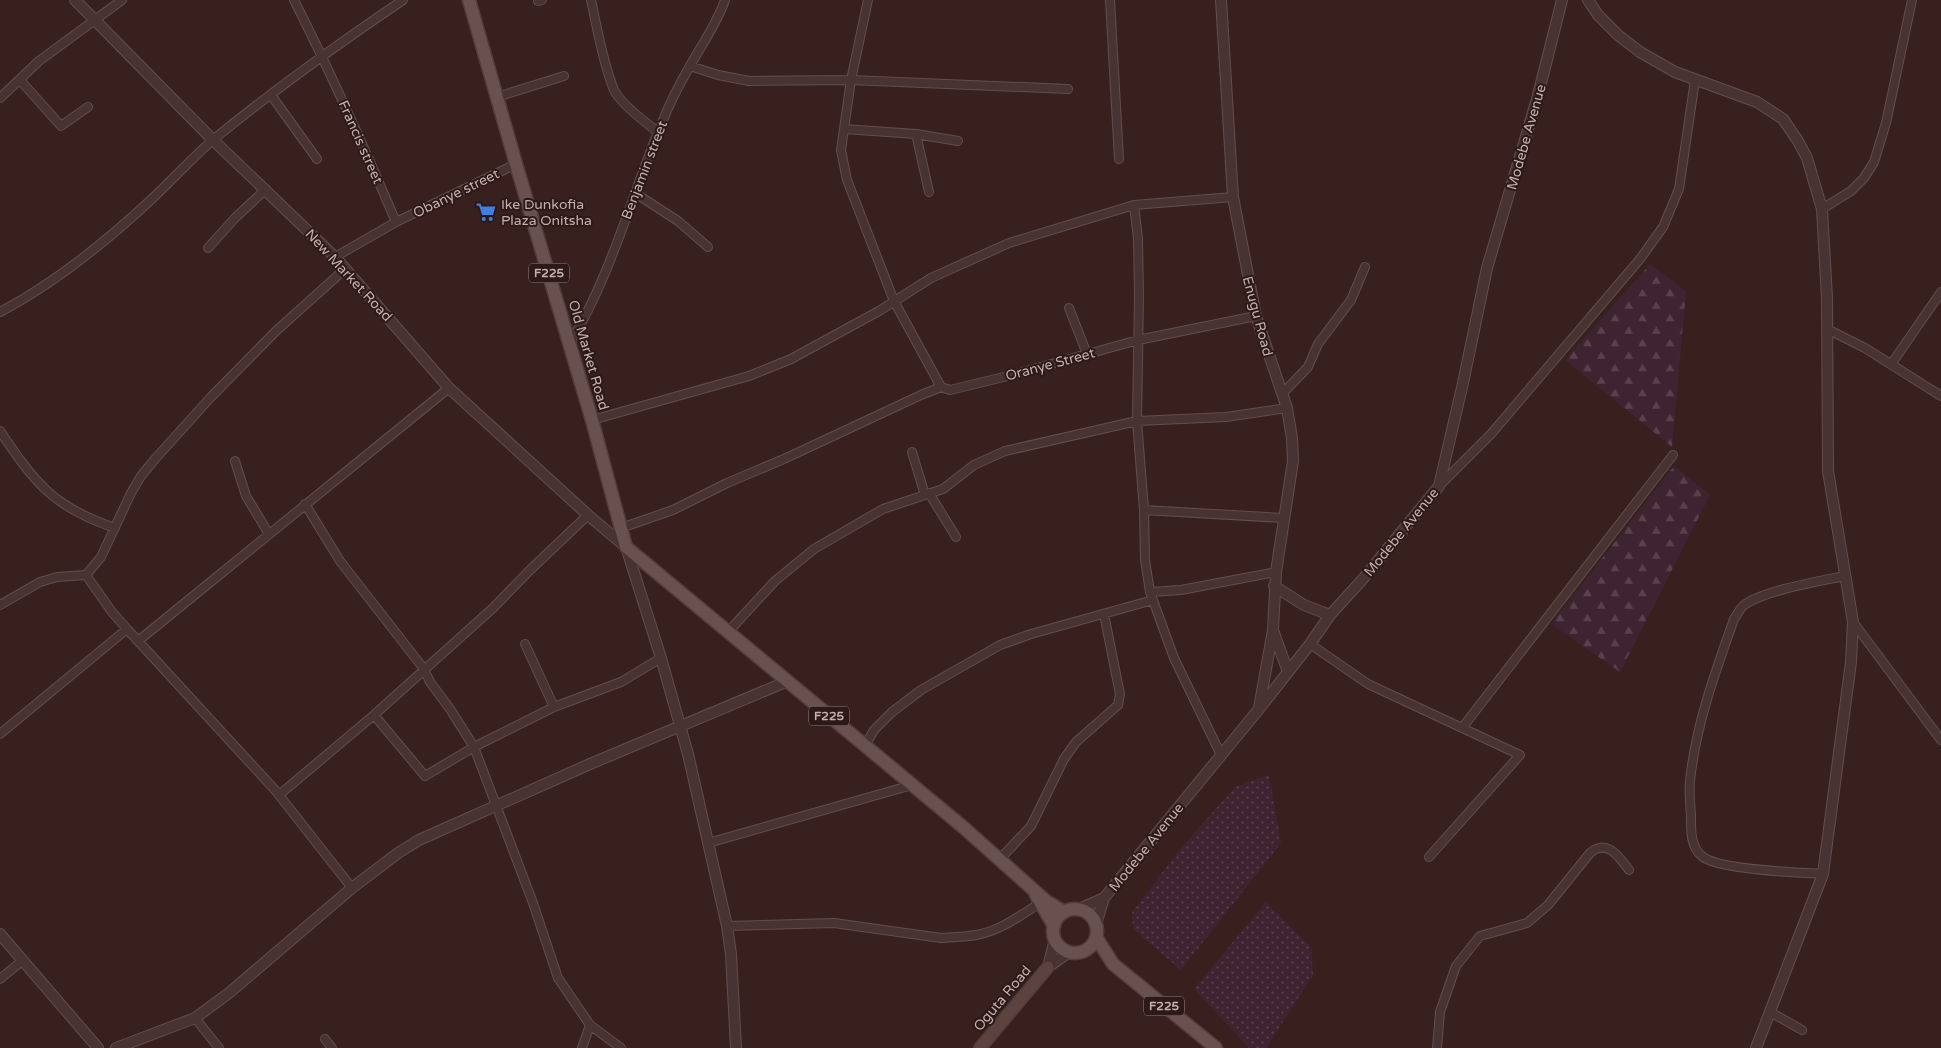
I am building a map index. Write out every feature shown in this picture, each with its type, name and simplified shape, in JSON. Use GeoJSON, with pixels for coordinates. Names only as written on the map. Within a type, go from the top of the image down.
{"type":"FeatureCollection","features":[{"type":"Feature","properties":{"kind":"main road","name":"Old Market Road"},"geometry":{"type":"LineString","coordinates":[[469,0],[570,342],[626,547]]}},
{"type":"Feature","properties":{"kind":"main road","name":"F225"},"geometry":{"type":"LineString","coordinates":[[626,547],[912,785],[925,793],[1054,907],[1064,912]]}},
{"type":"Feature","properties":{"kind":"main road","name":"F225"},"geometry":{"type":"LineString","coordinates":[[1031,886],[1063,949],[1069,952],[1083,951],[1113,964],[1210,1046]]}},
{"type":"Feature","properties":{"kind":"main road"},"geometry":{"type":"LineString","coordinates":[[1055,933],[1059,916],[1064,912],[1079,909],[1090,914],[1096,924],[1096,937],[1094,943],[1083,951]]}},
{"type":"Feature","properties":{"kind":"main road","name":"F225"},"geometry":{"type":"LineString","coordinates":[[1096,937],[1113,964]]}},
{"type":"Feature","properties":{"kind":"main road","name":"Oguta Road"},"geometry":{"type":"LineString","coordinates":[[980,1048],[1048,967]]}},
{"type":"Feature","properties":{"kind":"street","name":"New Market Road"},"geometry":{"type":"LineString","coordinates":[[75,0],[213,140],[335,257],[450,388],[588,516],[626,547]]}},
{"type":"Feature","properties":{"kind":"street"},"geometry":{"type":"LineString","coordinates":[[0,98],[39,61],[122,0]]}},
{"type":"Feature","properties":{"kind":"street","name":"Francis street"},"geometry":{"type":"LineString","coordinates":[[294,0],[322,56],[396,222]]}},
{"type":"Feature","properties":{"kind":"street"},"geometry":{"type":"LineString","coordinates":[[0,312],[21,301],[94,251],[154,198],[213,140],[322,56],[403,0]]}},
{"type":"Feature","properties":{"kind":"street"},"geometry":{"type":"LineString","coordinates":[[591,0],[599,39],[615,91],[641,120],[658,132]]}},
{"type":"Feature","properties":{"kind":"street","name":"Benjamin street"},"geometry":{"type":"LineString","coordinates":[[570,342],[583,321],[600,282],[658,132],[725,0]]}},
{"type":"Feature","properties":{"kind":"street"},"geometry":{"type":"LineString","coordinates":[[621,528],[672,510],[727,483],[941,387],[894,301],[847,180],[841,150],[850,80],[868,0]]}},
{"type":"Feature","properties":{"kind":"street"},"geometry":{"type":"LineString","coordinates":[[1110,0],[1119,160]]}},
{"type":"Feature","properties":{"kind":"street","name":"Enugu Road"},"geometry":{"type":"LineString","coordinates":[[1221,0],[1232,197],[1256,316],[1287,408],[1292,438],[1293,461],[1274,586],[1273,630]]}},
{"type":"Feature","properties":{"kind":"street","name":"Modebe Avenue"},"geometry":{"type":"LineString","coordinates":[[1104,898],[1259,709],[1310,644],[1330,614],[1362,580],[1439,486],[1487,268],[1537,99],[1562,0]]}},
{"type":"Feature","properties":{"kind":"street"},"geometry":{"type":"LineString","coordinates":[[1588,0],[1598,15],[1618,35],[1640,52],[1675,72],[1757,102],[1783,119],[1807,158],[1822,209],[1827,329],[1828,471],[1852,622],[1851,662],[1823,874],[1756,1048]]}},
{"type":"Feature","properties":{"kind":"street"},"geometry":{"type":"LineString","coordinates":[[1822,209],[1851,191],[1864,178],[1874,162],[1886,123],[1912,0]]}},
{"type":"Feature","properties":{"kind":"street"},"geometry":{"type":"LineString","coordinates":[[690,66],[718,75],[749,81],[850,80],[1068,89]]}},
{"type":"Feature","properties":{"kind":"street"},"geometry":{"type":"LineString","coordinates":[[497,97],[564,76]]}},
{"type":"Feature","properties":{"kind":"street"},"geometry":{"type":"LineString","coordinates":[[20,80],[61,126],[88,108]]}},
{"type":"Feature","properties":{"kind":"street"},"geometry":{"type":"LineString","coordinates":[[1439,486],[1491,434],[1640,259],[1663,227],[1680,189],[1695,80]]}},
{"type":"Feature","properties":{"kind":"street"},"geometry":{"type":"LineString","coordinates":[[271,96],[316,159]]}},
{"type":"Feature","properties":{"kind":"street"},"geometry":{"type":"LineString","coordinates":[[844,129],[916,134],[958,141]]}},
{"type":"Feature","properties":{"kind":"street"},"geometry":{"type":"LineString","coordinates":[[916,134],[929,192]]}},
{"type":"Feature","properties":{"kind":"street","name":"Obanye street"},"geometry":{"type":"LineString","coordinates":[[396,222],[516,164]]}},
{"type":"Feature","properties":{"kind":"street"},"geometry":{"type":"LineString","coordinates":[[208,248],[235,218],[266,189]]}},
{"type":"Feature","properties":{"kind":"street"},"geometry":{"type":"LineString","coordinates":[[635,193],[678,221],[708,248]]}},
{"type":"Feature","properties":{"kind":"street"},"geometry":{"type":"LineString","coordinates":[[592,420],[749,376],[791,359],[879,311],[931,278],[1010,243],[1134,205],[1232,197]]}},
{"type":"Feature","properties":{"kind":"street"},"geometry":{"type":"LineString","coordinates":[[1134,205],[1138,238],[1137,421],[1144,510],[1144,560],[1152,596],[1174,658],[1221,755]]}},
{"type":"Feature","properties":{"kind":"street"},"geometry":{"type":"LineString","coordinates":[[335,257],[396,222]]}},
{"type":"Feature","properties":{"kind":"street"},"geometry":{"type":"LineString","coordinates":[[1282,394],[1308,367],[1318,344],[1351,300],[1365,267]]}},
{"type":"Feature","properties":{"kind":"street"},"geometry":{"type":"LineString","coordinates":[[0,605],[40,582],[57,577],[86,576],[101,557],[131,492],[142,476],[192,418],[276,331],[345,269]]}},
{"type":"Feature","properties":{"kind":"street"},"geometry":{"type":"LineString","coordinates":[[1892,363],[1941,292]]}},
{"type":"Feature","properties":{"kind":"street"},"geometry":{"type":"LineString","coordinates":[[1069,308],[1087,354]]}},
{"type":"Feature","properties":{"kind":"street","name":"Oranye Street"},"geometry":{"type":"LineString","coordinates":[[941,387],[950,390],[1016,374],[1138,340],[1256,316]]}},
{"type":"Feature","properties":{"kind":"street"},"geometry":{"type":"LineString","coordinates":[[1827,329],[1892,363],[1941,396]]}},
{"type":"Feature","properties":{"kind":"street"},"geometry":{"type":"LineString","coordinates":[[138,641],[450,388]]}},
{"type":"Feature","properties":{"kind":"street"},"geometry":{"type":"LineString","coordinates":[[728,632],[775,581],[814,549],[883,509],[942,489],[974,465],[1005,451],[1137,421],[1226,417],[1287,408]]}},
{"type":"Feature","properties":{"kind":"street"},"geometry":{"type":"LineString","coordinates":[[0,431],[23,464],[45,490],[66,507],[90,519],[115,528]]}},
{"type":"Feature","properties":{"kind":"street"},"geometry":{"type":"LineString","coordinates":[[912,452],[927,494],[956,537]]}},
{"type":"Feature","properties":{"kind":"street"},"geometry":{"type":"LineString","coordinates":[[1462,728],[1674,455]]}},
{"type":"Feature","properties":{"kind":"street"},"geometry":{"type":"LineString","coordinates":[[235,461],[246,496],[269,534]]}},
{"type":"Feature","properties":{"kind":"street"},"geometry":{"type":"LineString","coordinates":[[305,504],[340,561],[424,669],[430,682],[450,708],[474,747],[533,904],[558,978],[590,1025],[621,1048]]}},
{"type":"Feature","properties":{"kind":"street"},"geometry":{"type":"LineString","coordinates":[[1144,510],[1283,518]]}},
{"type":"Feature","properties":{"kind":"street"},"geometry":{"type":"LineString","coordinates":[[279,795],[374,715],[493,608],[530,570],[588,516]]}},
{"type":"Feature","properties":{"kind":"street"},"geometry":{"type":"LineString","coordinates":[[626,547],[661,658],[688,754],[727,926],[731,954],[736,1048]]}},
{"type":"Feature","properties":{"kind":"street"},"geometry":{"type":"LineString","coordinates":[[865,746],[874,730],[892,712],[922,690],[1000,645],[1031,634],[1104,614],[1152,596],[1276,572]]}},
{"type":"Feature","properties":{"kind":"street"},"geometry":{"type":"LineString","coordinates":[[86,576],[127,629],[279,795],[352,888]]}},
{"type":"Feature","properties":{"kind":"street"},"geometry":{"type":"LineString","coordinates":[[1823,874],[1768,871],[1713,862],[1703,857],[1695,848],[1691,836],[1690,782],[1701,714],[1734,619],[1742,607],[1752,601],[1787,589],[1845,576]]}},
{"type":"Feature","properties":{"kind":"street"},"geometry":{"type":"LineString","coordinates":[[1274,586],[1304,605],[1330,614]]}},
{"type":"Feature","properties":{"kind":"street"},"geometry":{"type":"LineString","coordinates":[[1000,859],[1031,826],[1064,759],[1076,742],[1118,705],[1120,694],[1104,614]]}},
{"type":"Feature","properties":{"kind":"street"},"geometry":{"type":"LineString","coordinates":[[1852,622],[1941,740]]}},
{"type":"Feature","properties":{"kind":"street"},"geometry":{"type":"LineString","coordinates":[[0,734],[127,629]]}},
{"type":"Feature","properties":{"kind":"street"},"geometry":{"type":"LineString","coordinates":[[1273,630],[1288,672]]}},
{"type":"Feature","properties":{"kind":"street"},"geometry":{"type":"LineString","coordinates":[[1259,709],[1273,630]]}},
{"type":"Feature","properties":{"kind":"street"},"geometry":{"type":"LineString","coordinates":[[525,644],[554,706]]}},
{"type":"Feature","properties":{"kind":"street"},"geometry":{"type":"LineString","coordinates":[[1310,644],[1368,684],[1520,755],[1429,857]]}},
{"type":"Feature","properties":{"kind":"street"},"geometry":{"type":"LineString","coordinates":[[374,715],[426,776],[474,747],[554,706],[621,682],[661,658]]}},
{"type":"Feature","properties":{"kind":"street"},"geometry":{"type":"LineString","coordinates":[[116,1048],[195,1018],[229,993],[352,888],[398,853],[419,840],[788,681]]}},
{"type":"Feature","properties":{"kind":"street"},"geometry":{"type":"LineString","coordinates":[[708,844],[912,785]]}},
{"type":"Feature","properties":{"kind":"street"},"geometry":{"type":"LineString","coordinates":[[1437,1048],[1440,1012],[1456,966],[1480,936],[1527,924],[1548,905],[1590,853],[1599,847],[1605,847],[1616,854],[1629,870]]}},
{"type":"Feature","properties":{"kind":"street"},"geometry":{"type":"LineString","coordinates":[[1079,909],[1104,898]]}},
{"type":"Feature","properties":{"kind":"street"},"geometry":{"type":"LineString","coordinates":[[1096,924],[1104,898]]}},
{"type":"Feature","properties":{"kind":"street"},"geometry":{"type":"LineString","coordinates":[[727,926],[834,922],[941,938],[958,937],[978,935],[1001,926],[1040,903]]}},
{"type":"Feature","properties":{"kind":"street"},"geometry":{"type":"LineString","coordinates":[[1048,967],[1055,933]]}},
{"type":"Feature","properties":{"kind":"street"},"geometry":{"type":"LineString","coordinates":[[0,934],[98,1048]]}},
{"type":"Feature","properties":{"kind":"street"},"geometry":{"type":"LineString","coordinates":[[1048,967],[1069,952]]}},
{"type":"Feature","properties":{"kind":"street"},"geometry":{"type":"LineString","coordinates":[[0,979],[22,961]]}},
{"type":"Feature","properties":{"kind":"street"},"geometry":{"type":"LineString","coordinates":[[1770,1012],[1802,1030]]}},
{"type":"Feature","properties":{"kind":"street"},"geometry":{"type":"LineString","coordinates":[[195,1018],[219,1048]]}},
{"type":"Feature","properties":{"kind":"street"},"geometry":{"type":"LineString","coordinates":[[582,1048],[590,1025]]}},
{"type":"Feature","properties":{"kind":"street"},"geometry":{"type":"LineString","coordinates":[[325,1039],[332,1048]]}},
{"type":"Feature","properties":{"kind":"green space"},"geometry":{"type":"Polygon","coordinates":[[[1650,264],[1686,291],[1672,447],[1565,360],[1650,264]]]}},
{"type":"Feature","properties":{"kind":"green space"},"geometry":{"type":"Polygon","coordinates":[[[1674,466],[1710,495],[1620,672],[1551,624],[1674,466]]]}},
{"type":"Feature","properties":{"kind":"green space"},"geometry":{"type":"Polygon","coordinates":[[[1269,775],[1281,843],[1181,970],[1133,929],[1132,912],[1181,848],[1235,787],[1269,775]]]}},
{"type":"Feature","properties":{"kind":"green space"},"geometry":{"type":"Polygon","coordinates":[[[1266,902],[1311,947],[1313,975],[1266,1048],[1249,1048],[1194,989],[1266,902]]]}},
{"type":"Feature","properties":{"kind":"place","name":"Ike Dunkofia Plaza Onitsha"},"geometry":{"type":"Point","coordinates":[486,212]}}]}
